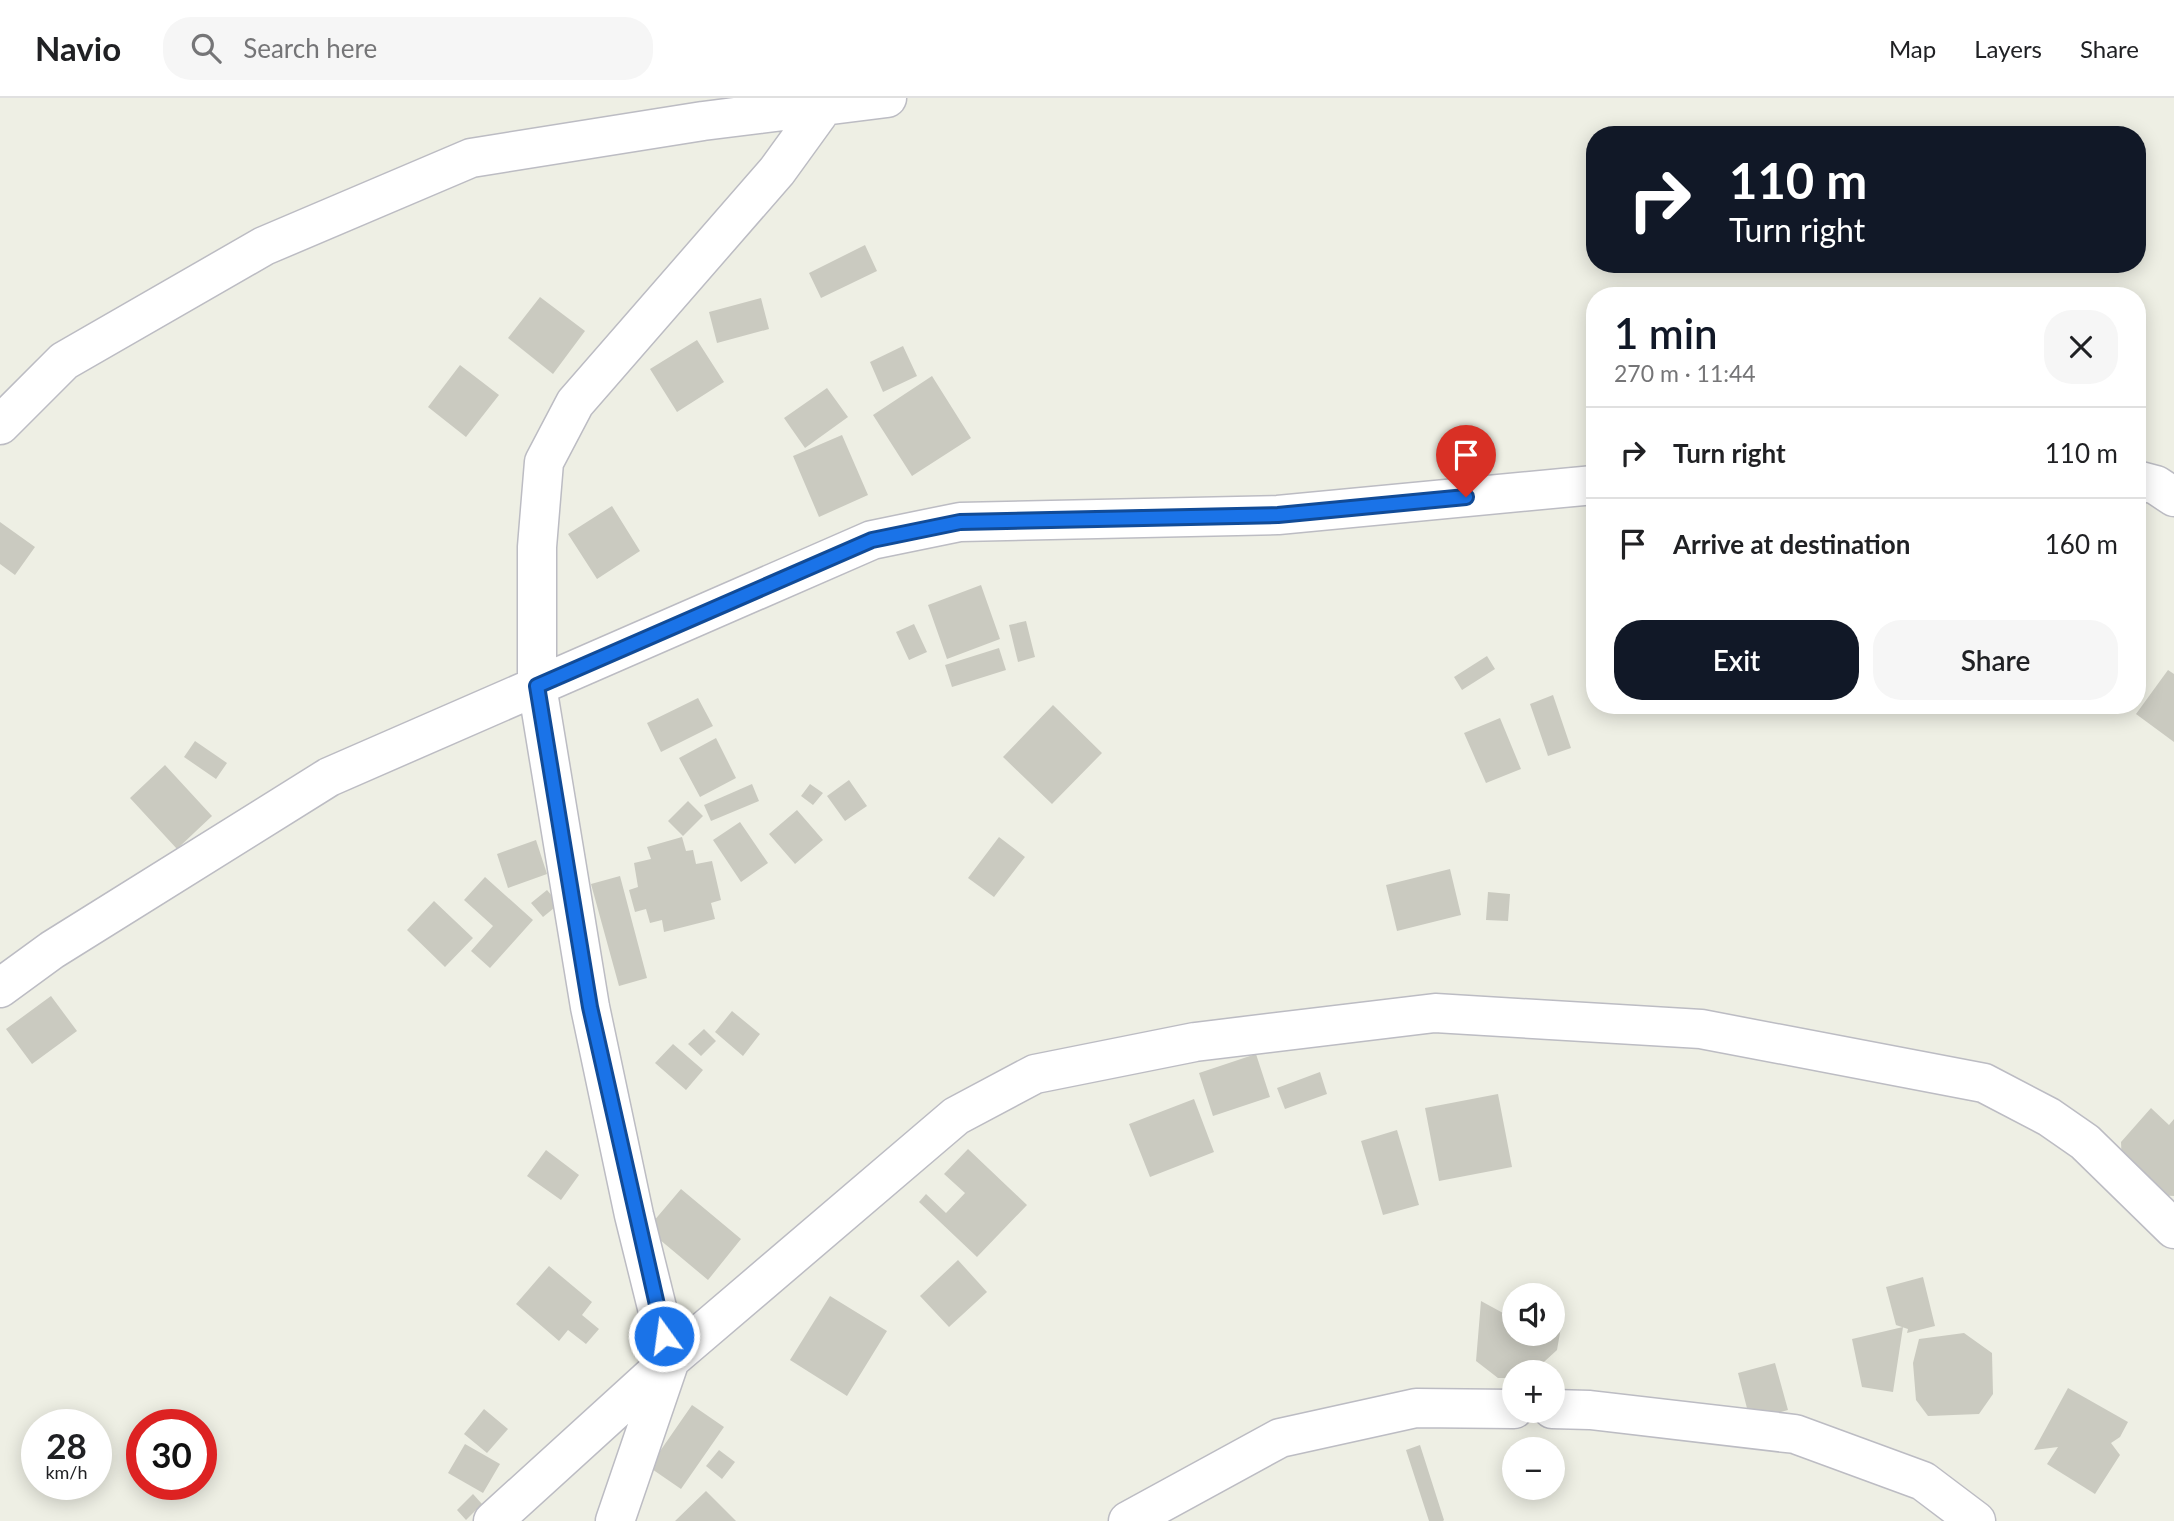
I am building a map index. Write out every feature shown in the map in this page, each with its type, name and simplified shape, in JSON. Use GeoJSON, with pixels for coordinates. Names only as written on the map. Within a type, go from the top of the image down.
{"type":"FeatureCollection","features":[{"type":"Feature","properties":{"kind":"street"},"geometry":{"type":"LineString","coordinates":[[0,425],[64,361],[252,253],[471,158],[825,102],[887,98]]}},
{"type":"Feature","properties":{"kind":"street"},"geometry":{"type":"LineString","coordinates":[[615,1521],[670,1360],[634,1215],[590,1007],[537,686],[537,547],[544,463],[575,403],[777,171],[825,102]]}},
{"type":"Feature","properties":{"kind":"street"},"geometry":{"type":"LineString","coordinates":[[2146,482],[2156,485],[2174,498]]}},
{"type":"Feature","properties":{"kind":"street"},"geometry":{"type":"LineString","coordinates":[[0,988],[51,950],[329,777],[872,540],[960,522],[1278,515],[1586,486]]}},
{"type":"Feature","properties":{"kind":"street"},"geometry":{"type":"LineString","coordinates":[[493,1521],[670,1360],[956,1116],[1035,1074],[1195,1042],[1435,1013],[1701,1029],[1983,1083],[2049,1117],[2085,1142],[2174,1229]]}},
{"type":"Feature","properties":{"kind":"street"},"geometry":{"type":"LineString","coordinates":[[1128,1521],[1280,1438],[1416,1408],[1502,1409]]}},
{"type":"Feature","properties":{"kind":"street"},"geometry":{"type":"LineString","coordinates":[[1565,1409],[1795,1434],[1923,1480],[1976,1521]]}},
{"type":"Feature","properties":{"kind":"building"},"geometry":{"type":"Polygon","coordinates":[[[865,245],[877,271],[821,298],[809,273],[865,245]]]}},
{"type":"Feature","properties":{"kind":"building"},"geometry":{"type":"Polygon","coordinates":[[[540,297],[585,331],[553,374],[508,338],[540,297]]]}},
{"type":"Feature","properties":{"kind":"building"},"geometry":{"type":"Polygon","coordinates":[[[761,298],[769,329],[717,343],[709,312],[761,298]]]}},
{"type":"Feature","properties":{"kind":"building"},"geometry":{"type":"Polygon","coordinates":[[[697,340],[724,382],[677,412],[650,369],[697,340]]]}},
{"type":"Feature","properties":{"kind":"building"},"geometry":{"type":"Polygon","coordinates":[[[903,346],[917,376],[883,392],[870,362],[903,346]]]}},
{"type":"Feature","properties":{"kind":"building"},"geometry":{"type":"Polygon","coordinates":[[[460,365],[499,395],[466,437],[428,407],[460,365]]]}},
{"type":"Feature","properties":{"kind":"building"},"geometry":{"type":"Polygon","coordinates":[[[932,376],[971,438],[912,476],[873,415],[932,376]]]}},
{"type":"Feature","properties":{"kind":"building"},"geometry":{"type":"Polygon","coordinates":[[[827,388],[848,417],[805,448],[784,418],[827,388]]]}},
{"type":"Feature","properties":{"kind":"building"},"geometry":{"type":"Polygon","coordinates":[[[842,435],[868,495],[819,517],[793,456],[842,435]]]}},
{"type":"Feature","properties":{"kind":"building"},"geometry":{"type":"Polygon","coordinates":[[[612,506],[640,551],[597,579],[568,534],[612,506]]]}},
{"type":"Feature","properties":{"kind":"building"},"geometry":{"type":"Polygon","coordinates":[[[0,522],[35,547],[15,575],[0,564],[0,522]]]}},
{"type":"Feature","properties":{"kind":"building"},"geometry":{"type":"Polygon","coordinates":[[[981,585],[1000,639],[947,659],[928,605],[981,585]]]}},
{"type":"Feature","properties":{"kind":"building"},"geometry":{"type":"Polygon","coordinates":[[[1026,621],[1035,657],[1018,662],[1009,625],[1026,621]]]}},
{"type":"Feature","properties":{"kind":"building"},"geometry":{"type":"Polygon","coordinates":[[[914,624],[927,652],[909,660],[896,632],[914,624]]]}},
{"type":"Feature","properties":{"kind":"building"},"geometry":{"type":"Polygon","coordinates":[[[999,648],[1006,670],[952,687],[945,665],[999,648]]]}},
{"type":"Feature","properties":{"kind":"building"},"geometry":{"type":"Polygon","coordinates":[[[1487,656],[1495,669],[1462,690],[1454,677],[1487,656]]]}},
{"type":"Feature","properties":{"kind":"building"},"geometry":{"type":"Polygon","coordinates":[[[2168,670],[2174,674],[2174,742],[2136,714],[2146,714],[2146,700],[2168,670]]]}},
{"type":"Feature","properties":{"kind":"building"},"geometry":{"type":"Polygon","coordinates":[[[1553,695],[1571,748],[1548,756],[1530,704],[1553,695]]]}},
{"type":"Feature","properties":{"kind":"building"},"geometry":{"type":"Polygon","coordinates":[[[698,698],[713,726],[661,752],[647,723],[698,698]]]}},
{"type":"Feature","properties":{"kind":"building"},"geometry":{"type":"Polygon","coordinates":[[[1053,705],[1102,753],[1052,804],[1003,757],[1053,705]]]}},
{"type":"Feature","properties":{"kind":"building"},"geometry":{"type":"Polygon","coordinates":[[[1500,718],[1521,769],[1486,783],[1464,733],[1500,718]]]}},
{"type":"Feature","properties":{"kind":"building"},"geometry":{"type":"Polygon","coordinates":[[[716,738],[736,778],[700,797],[679,758],[716,738]]]}},
{"type":"Feature","properties":{"kind":"building"},"geometry":{"type":"Polygon","coordinates":[[[195,741],[227,763],[216,779],[184,757],[195,741]]]}},
{"type":"Feature","properties":{"kind":"building"},"geometry":{"type":"Polygon","coordinates":[[[165,765],[212,816],[177,849],[130,798],[165,765]]]}},
{"type":"Feature","properties":{"kind":"building"},"geometry":{"type":"Polygon","coordinates":[[[849,780],[867,806],[845,821],[827,796],[849,780]]]}},
{"type":"Feature","properties":{"kind":"building"},"geometry":{"type":"Polygon","coordinates":[[[752,784],[759,801],[711,821],[704,805],[752,784]]]}},
{"type":"Feature","properties":{"kind":"building"},"geometry":{"type":"Polygon","coordinates":[[[810,784],[823,793],[813,805],[801,796],[810,784]]]}},
{"type":"Feature","properties":{"kind":"building"},"geometry":{"type":"Polygon","coordinates":[[[688,801],[703,816],[683,836],[668,821],[688,801]]]}},
{"type":"Feature","properties":{"kind":"building"},"geometry":{"type":"Polygon","coordinates":[[[797,810],[823,840],[795,864],[769,834],[797,810]]]}},
{"type":"Feature","properties":{"kind":"building"},"geometry":{"type":"Polygon","coordinates":[[[740,822],[768,863],[741,882],[713,840],[740,822]]]}},
{"type":"Feature","properties":{"kind":"building"},"geometry":{"type":"Polygon","coordinates":[[[682,837],[686,851],[693,850],[696,864],[712,861],[721,900],[711,903],[715,919],[664,932],[662,920],[650,923],[646,909],[635,912],[629,890],[638,887],[634,863],[651,859],[647,847],[682,837]]]}},
{"type":"Feature","properties":{"kind":"building"},"geometry":{"type":"Polygon","coordinates":[[[999,837],[1025,857],[994,897],[968,878],[999,837]]]}},
{"type":"Feature","properties":{"kind":"building"},"geometry":{"type":"Polygon","coordinates":[[[536,840],[547,874],[508,888],[497,854],[536,840]]]}},
{"type":"Feature","properties":{"kind":"building"},"geometry":{"type":"Polygon","coordinates":[[[1450,869],[1461,915],[1397,931],[1386,885],[1450,869]]]}},
{"type":"Feature","properties":{"kind":"building"},"geometry":{"type":"Polygon","coordinates":[[[620,876],[647,978],[619,986],[591,884],[620,876]]]}},
{"type":"Feature","properties":{"kind":"building"},"geometry":{"type":"Polygon","coordinates":[[[485,877],[533,920],[490,968],[471,951],[493,926],[464,900],[485,877]]]}},
{"type":"Feature","properties":{"kind":"building"},"geometry":{"type":"Polygon","coordinates":[[[547,890],[559,904],[543,917],[531,903],[547,890]]]}},
{"type":"Feature","properties":{"kind":"building"},"geometry":{"type":"Polygon","coordinates":[[[1488,892],[1510,894],[1508,921],[1486,920],[1488,892]]]}},
{"type":"Feature","properties":{"kind":"building"},"geometry":{"type":"Polygon","coordinates":[[[434,901],[473,938],[445,967],[407,930],[434,901]]]}},
{"type":"Feature","properties":{"kind":"building"},"geometry":{"type":"Polygon","coordinates":[[[51,996],[77,1031],[32,1064],[6,1029],[51,996]]]}},
{"type":"Feature","properties":{"kind":"building"},"geometry":{"type":"Polygon","coordinates":[[[732,1011],[760,1034],[743,1056],[715,1032],[732,1011]]]}},
{"type":"Feature","properties":{"kind":"building"},"geometry":{"type":"Polygon","coordinates":[[[704,1029],[716,1041],[701,1056],[688,1044],[704,1029]]]}},
{"type":"Feature","properties":{"kind":"building"},"geometry":{"type":"Polygon","coordinates":[[[673,1044],[703,1070],[686,1090],[655,1063],[673,1044]]]}},
{"type":"Feature","properties":{"kind":"building"},"geometry":{"type":"Polygon","coordinates":[[[1256,1054],[1270,1097],[1213,1116],[1199,1073],[1256,1054]]]}},
{"type":"Feature","properties":{"kind":"building"},"geometry":{"type":"Polygon","coordinates":[[[1320,1072],[1327,1094],[1285,1109],[1277,1088],[1320,1072]]]}},
{"type":"Feature","properties":{"kind":"building"},"geometry":{"type":"Polygon","coordinates":[[[1498,1094],[1512,1167],[1439,1181],[1425,1108],[1498,1094]]]}},
{"type":"Feature","properties":{"kind":"building"},"geometry":{"type":"Polygon","coordinates":[[[1194,1099],[1214,1152],[1150,1177],[1129,1124],[1194,1099]]]}},
{"type":"Feature","properties":{"kind":"building"},"geometry":{"type":"Polygon","coordinates":[[[2151,1108],[2169,1125],[2174,1119],[2174,1196],[2154,1195],[2122,1165],[2121,1142],[2151,1108]]]}},
{"type":"Feature","properties":{"kind":"building"},"geometry":{"type":"Polygon","coordinates":[[[1397,1130],[1419,1205],[1383,1215],[1361,1141],[1397,1130]]]}},
{"type":"Feature","properties":{"kind":"building"},"geometry":{"type":"Polygon","coordinates":[[[968,1149],[1027,1205],[977,1257],[919,1202],[926,1194],[946,1213],[965,1193],[944,1174],[968,1149]]]}},
{"type":"Feature","properties":{"kind":"building"},"geometry":{"type":"Polygon","coordinates":[[[546,1150],[579,1175],[561,1200],[527,1176],[546,1150]]]}},
{"type":"Feature","properties":{"kind":"building"},"geometry":{"type":"Polygon","coordinates":[[[681,1189],[741,1239],[708,1280],[647,1229],[681,1189]]]}},
{"type":"Feature","properties":{"kind":"building"},"geometry":{"type":"Polygon","coordinates":[[[958,1260],[987,1292],[949,1327],[920,1296],[958,1260]]]}},
{"type":"Feature","properties":{"kind":"building"},"geometry":{"type":"Polygon","coordinates":[[[549,1266],[592,1302],[582,1315],[599,1329],[586,1344],[568,1330],[559,1341],[516,1304],[549,1266]]]}},
{"type":"Feature","properties":{"kind":"building"},"geometry":{"type":"Polygon","coordinates":[[[1923,1277],[1935,1326],[1907,1333],[1908,1329],[1896,1325],[1886,1287],[1923,1277]]]}},
{"type":"Feature","properties":{"kind":"building"},"geometry":{"type":"Polygon","coordinates":[[[830,1296],[887,1331],[847,1396],[790,1360],[830,1296]]]}},
{"type":"Feature","properties":{"kind":"building"},"geometry":{"type":"Polygon","coordinates":[[[1481,1301],[1502,1312],[1502,1346],[1558,1346],[1546,1360],[1502,1360],[1502,1378],[1498,1378],[1476,1361],[1481,1301]]]}},
{"type":"Feature","properties":{"kind":"building"},"geometry":{"type":"Polygon","coordinates":[[[1903,1327],[1893,1392],[1862,1387],[1852,1339],[1903,1327]]]}},
{"type":"Feature","properties":{"kind":"building"},"geometry":{"type":"Polygon","coordinates":[[[1964,1333],[1992,1353],[1993,1394],[1979,1414],[1928,1416],[1916,1400],[1913,1363],[1919,1339],[1964,1333]]]}},
{"type":"Feature","properties":{"kind":"building"},"geometry":{"type":"Polygon","coordinates":[[[1775,1363],[1788,1410],[1750,1420],[1738,1373],[1775,1363]]]}},
{"type":"Feature","properties":{"kind":"building"},"geometry":{"type":"Polygon","coordinates":[[[2068,1388],[2128,1422],[2120,1437],[2111,1443],[2120,1455],[2095,1494],[2047,1464],[2058,1447],[2034,1450],[2068,1388]]]}},
{"type":"Feature","properties":{"kind":"building"},"geometry":{"type":"Polygon","coordinates":[[[692,1405],[724,1427],[681,1489],[649,1467],[692,1405]]]}},
{"type":"Feature","properties":{"kind":"building"},"geometry":{"type":"Polygon","coordinates":[[[484,1409],[508,1429],[487,1453],[464,1434],[484,1409]]]}},
{"type":"Feature","properties":{"kind":"building"},"geometry":{"type":"Polygon","coordinates":[[[465,1444],[500,1464],[483,1493],[448,1473],[465,1444]]]}},
{"type":"Feature","properties":{"kind":"building"},"geometry":{"type":"Polygon","coordinates":[[[1420,1445],[1443,1521],[1429,1521],[1406,1450],[1420,1445]]]}},
{"type":"Feature","properties":{"kind":"building"},"geometry":{"type":"Polygon","coordinates":[[[719,1450],[735,1462],[722,1479],[706,1466],[719,1450]]]}},
{"type":"Feature","properties":{"kind":"building"},"geometry":{"type":"Polygon","coordinates":[[[706,1491],[736,1521],[675,1521],[706,1491]]]}},
{"type":"Feature","properties":{"kind":"building"},"geometry":{"type":"Polygon","coordinates":[[[473,1494],[482,1504],[466,1520],[457,1510],[473,1494]]]}},
{"type":"Feature","properties":{"kind":"route"},"geometry":{"type":"LineString","coordinates":[[664,1336],[634,1215],[590,1007],[537,686],[872,540],[960,522],[1278,515],[1466,497]]}}]}
